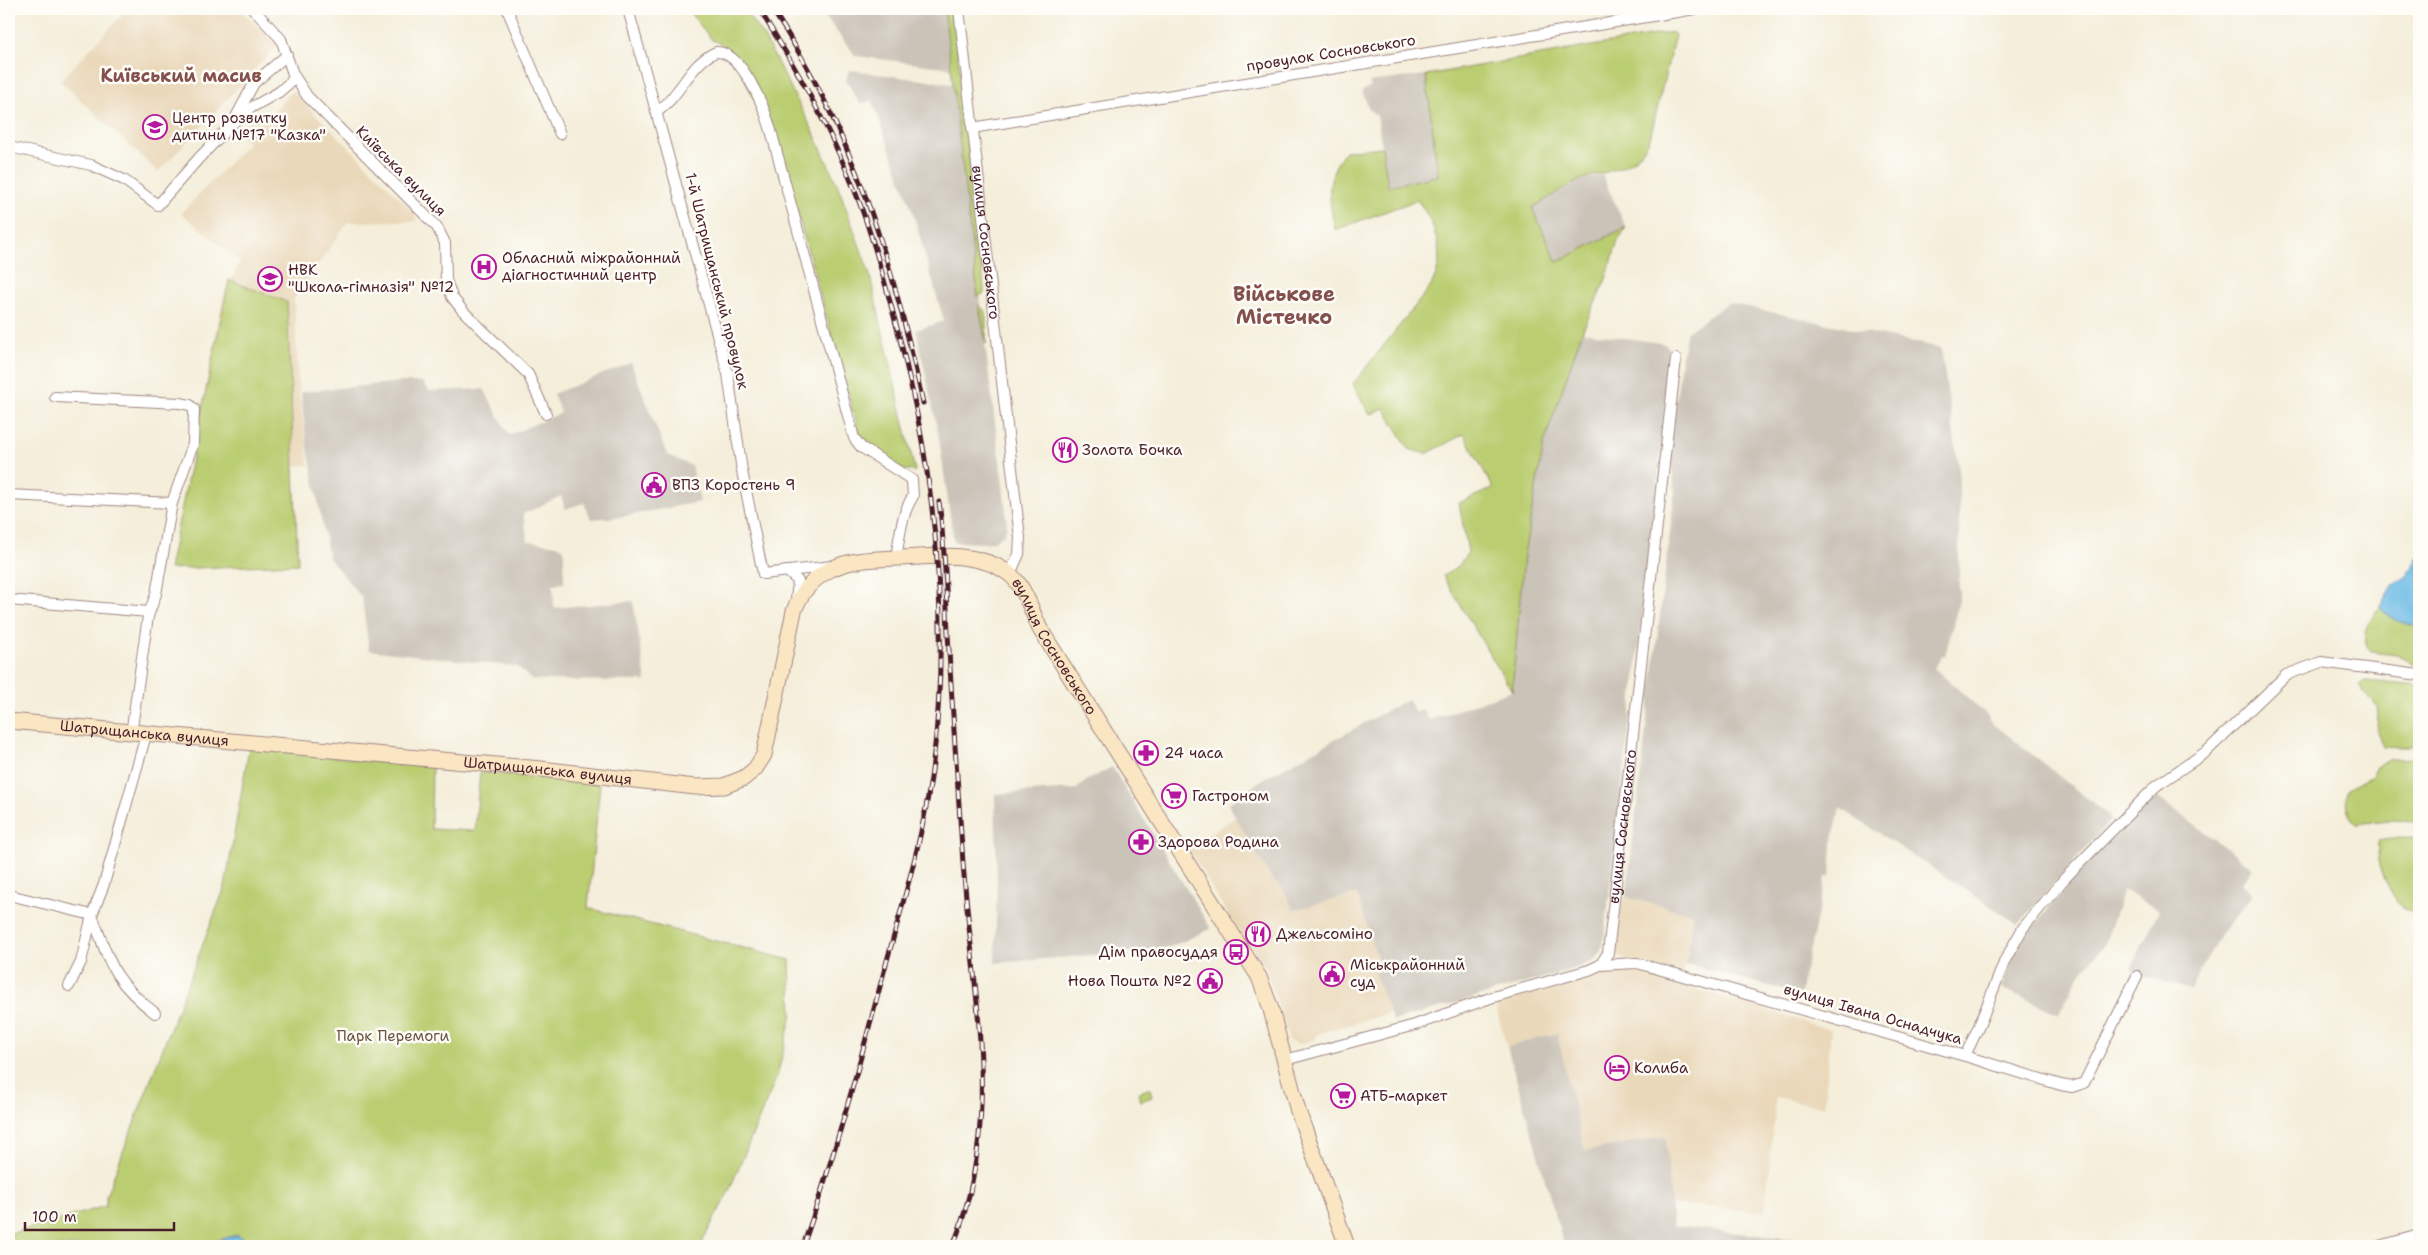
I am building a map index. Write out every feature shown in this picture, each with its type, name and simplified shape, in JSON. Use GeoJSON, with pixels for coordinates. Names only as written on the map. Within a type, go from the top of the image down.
{"type":"FeatureCollection","features":[{"type":"Feature","properties":{"kind":"street","name":"Київська вулиця"},"geometry":{"type":"LineString","coordinates":[[254,9],[278,34],[295,78],[307,96],[437,227],[445,242],[446,280],[452,297],[463,311],[528,374],[546,414]]}},
{"type":"Feature","properties":{"kind":"street"},"geometry":{"type":"LineString","coordinates":[[508,9],[560,134]]}},
{"type":"Feature","properties":{"kind":"street","name":"1-й Шатрищанський провулок"},"geometry":{"type":"LineString","coordinates":[[628,9],[728,374],[742,471],[763,574],[843,564]]}},
{"type":"Feature","properties":{"kind":"street","name":"вулиця Сосновського"},"geometry":{"type":"LineString","coordinates":[[959,9],[1020,538],[1019,554],[1010,574],[1020,589],[1040,629],[1259,977],[1270,1006],[1298,1111],[1347,1246]]}},
{"type":"Feature","properties":{"kind":"street","name":"провулок Сосновського"},"geometry":{"type":"LineString","coordinates":[[972,128],[1695,9]]}},
{"type":"Feature","properties":{"kind":"street"},"geometry":{"type":"LineString","coordinates":[[657,112],[668,104],[702,63],[716,52],[724,52],[737,62],[759,98],[770,125],[854,438],[861,446],[912,480],[914,496],[907,504],[903,516],[896,558]]}},
{"type":"Feature","properties":{"kind":"street"},"geometry":{"type":"LineString","coordinates":[[231,124],[252,86],[287,54]]}},
{"type":"Feature","properties":{"kind":"street"},"geometry":{"type":"LineString","coordinates":[[9,147],[91,165],[124,180],[158,205],[231,124],[247,110],[274,95],[295,78]]}},
{"type":"Feature","properties":{"kind":"street","name":"вулиця Сосновського"},"geometry":{"type":"LineString","coordinates":[[1600,965],[1608,953],[1611,939],[1676,359]]}},
{"type":"Feature","properties":{"kind":"street"},"geometry":{"type":"LineString","coordinates":[[55,397],[190,405],[195,416],[193,444],[172,503],[156,594],[149,612],[139,734],[104,884],[92,915],[81,962],[70,986]]}},
{"type":"Feature","properties":{"kind":"street"},"geometry":{"type":"LineString","coordinates":[[9,495],[172,503]]}},
{"type":"Feature","properties":{"kind":"street","name":"Шатрищанська вулиця"},"geometry":{"type":"LineString","coordinates":[[9,722],[541,769],[695,786],[724,786],[744,778],[755,769],[764,754],[794,611],[811,583],[827,571],[843,564],[872,558],[938,556],[976,559],[994,564],[1010,574]]}},
{"type":"Feature","properties":{"kind":"street"},"geometry":{"type":"LineString","coordinates":[[787,571],[798,581],[794,611]]}},
{"type":"Feature","properties":{"kind":"street"},"geometry":{"type":"LineString","coordinates":[[9,600],[149,612]]}},
{"type":"Feature","properties":{"kind":"street","name":"вулиця Івана Оснадчука"},"geometry":{"type":"LineString","coordinates":[[1600,965],[1637,964],[1965,1056],[1980,1026],[2004,960],[2029,921],[2065,878],[2156,786],[2206,752],[2286,675],[2321,662],[2419,675]]}},
{"type":"Feature","properties":{"kind":"street"},"geometry":{"type":"LineString","coordinates":[[9,895],[92,915]]}},
{"type":"Feature","properties":{"kind":"street"},"geometry":{"type":"LineString","coordinates":[[92,915],[116,977],[132,995],[155,1013]]}},
{"type":"Feature","properties":{"kind":"street"},"geometry":{"type":"LineString","coordinates":[[1285,1060],[1415,1025],[1494,997],[1583,972],[1600,965]]}},
{"type":"Feature","properties":{"kind":"street"},"geometry":{"type":"LineString","coordinates":[[1965,1056],[2061,1085],[2072,1087],[2084,1083],[2137,976]]}},
{"type":"Feature","properties":{"kind":"street"},"geometry":{"type":"LineString","coordinates":[[2380,1246],[2419,1235]]}},
{"type":"Feature","properties":{"kind":"shaded area","name":"Центр розвитку дитини №17 \"Казка\""},"geometry":{"type":"Polygon","coordinates":[[[128,9],[239,9],[278,45],[158,172],[60,81],[128,9]]]}},
{"type":"Feature","properties":{"kind":"shaded area"},"geometry":{"type":"Polygon","coordinates":[[[819,9],[944,9],[950,68],[856,56],[819,9]]]}},
{"type":"Feature","properties":{"kind":"shaded area"},"geometry":{"type":"Polygon","coordinates":[[[849,70],[952,84],[1005,501],[1007,526],[1004,534],[994,541],[986,543],[954,542],[938,432],[916,330],[944,321],[913,213],[872,100],[860,104],[846,80],[849,70]]]}},
{"type":"Feature","properties":{"kind":"shaded area"},"geometry":{"type":"Polygon","coordinates":[[[1426,75],[1438,176],[1388,186],[1377,116],[1370,111],[1362,91],[1371,86],[1369,82],[1426,75]]]}},
{"type":"Feature","properties":{"kind":"shaded area","name":"НВК \"Школа-гімназія\" №12"},"geometry":{"type":"Polygon","coordinates":[[[292,91],[414,212],[416,221],[348,222],[294,299],[298,385],[309,466],[192,456],[223,297],[240,262],[181,213],[249,143],[238,134],[260,109],[269,117],[292,91]]]}},
{"type":"Feature","properties":{"kind":"shaded area"},"geometry":{"type":"Polygon","coordinates":[[[1602,175],[1626,227],[1557,262],[1532,208],[1582,180],[1602,175]]]}},
{"type":"Feature","properties":{"kind":"shaded area"},"geometry":{"type":"Polygon","coordinates":[[[1728,303],[1941,348],[1959,470],[1959,601],[1945,656],[1942,655],[1934,668],[1987,715],[1990,721],[2109,816],[2111,820],[2018,924],[1840,808],[1832,844],[1830,877],[1826,877],[1800,994],[1686,964],[1693,914],[1626,897],[1675,491],[1670,453],[1681,360],[1687,332],[1728,303]]]}},
{"type":"Feature","properties":{"kind":"shaded area"},"geometry":{"type":"Polygon","coordinates":[[[1582,332],[1661,343],[1667,345],[1670,352],[1656,503],[1603,946],[1598,956],[1589,963],[1574,969],[1393,1021],[1374,972],[1381,970],[1357,894],[1294,910],[1283,889],[1272,880],[1228,804],[1260,781],[1408,699],[1415,713],[1423,709],[1429,720],[1512,691],[1524,555],[1544,443],[1582,332]]]}},
{"type":"Feature","properties":{"kind":"shaded area"},"geometry":{"type":"Polygon","coordinates":[[[631,363],[667,455],[692,466],[700,502],[619,517],[591,519],[584,503],[565,509],[561,496],[523,514],[528,541],[557,545],[564,549],[564,583],[553,584],[554,608],[633,601],[646,681],[532,680],[518,667],[369,650],[362,598],[329,558],[306,439],[301,392],[401,382],[422,382],[429,391],[484,389],[509,435],[561,413],[553,394],[631,363]]]}},
{"type":"Feature","properties":{"kind":"shaded area"},"geometry":{"type":"Polygon","coordinates":[[[1112,767],[1211,929],[1165,949],[995,963],[997,880],[995,794],[1077,789],[1086,781],[1112,767]]]}},
{"type":"Feature","properties":{"kind":"shaded area"},"geometry":{"type":"Polygon","coordinates":[[[2156,797],[2253,868],[2241,883],[2252,895],[2218,938],[2190,990],[2145,976],[2131,969],[2159,910],[2123,890],[2105,944],[2078,977],[2059,1014],[2001,988],[2013,954],[2020,941],[2090,860],[2143,805],[2156,797]]]}},
{"type":"Feature","properties":{"kind":"shaded area"},"geometry":{"type":"Polygon","coordinates":[[[1236,817],[1272,880],[1283,889],[1294,910],[1357,894],[1381,970],[1375,972],[1390,1013],[1318,1034],[1313,1040],[1298,1044],[1289,1040],[1265,966],[1235,926],[1188,848],[1236,817]]]}},
{"type":"Feature","properties":{"kind":"shaded area"},"geometry":{"type":"Polygon","coordinates":[[[1626,897],[1693,914],[1684,974],[1624,959],[1618,955],[1615,950],[1621,904],[1626,897]]]}},
{"type":"Feature","properties":{"kind":"shaded area"},"geometry":{"type":"Polygon","coordinates":[[[1620,970],[1631,971],[1724,997],[1831,1030],[1824,1107],[1776,1097],[1765,1212],[1671,1204],[1666,1136],[1585,1151],[1557,1033],[1507,1047],[1494,1001],[1554,989],[1556,986],[1620,970]]]}},
{"type":"Feature","properties":{"kind":"shaded area"},"geometry":{"type":"Polygon","coordinates":[[[1557,1033],[1585,1151],[1666,1136],[1673,1226],[1831,1243],[1837,1246],[1564,1246],[1507,1047],[1557,1033]]]}},
{"type":"Feature","properties":{"kind":"green space"},"geometry":{"type":"Polygon","coordinates":[[[687,9],[743,9],[764,37],[813,131],[838,186],[869,272],[915,471],[899,468],[883,459],[863,440],[859,433],[783,161],[737,62],[721,44],[712,40],[687,9]]]}},
{"type":"Feature","properties":{"kind":"green space"},"geometry":{"type":"Polygon","coordinates":[[[944,9],[953,9],[984,288],[984,293],[978,297],[944,9]]]}},
{"type":"Feature","properties":{"kind":"green space"},"geometry":{"type":"Polygon","coordinates":[[[1672,32],[1675,35],[1650,138],[1638,156],[1613,170],[1583,179],[1532,208],[1557,262],[1626,227],[1618,241],[1606,279],[1582,332],[1544,443],[1524,555],[1512,691],[1443,576],[1458,567],[1468,552],[1459,503],[1493,488],[1464,434],[1426,454],[1409,449],[1384,408],[1370,415],[1353,384],[1431,286],[1439,258],[1434,231],[1427,214],[1417,200],[1335,230],[1330,198],[1331,180],[1338,161],[1345,151],[1382,147],[1388,186],[1438,176],[1426,75],[1672,32]]]}},
{"type":"Feature","properties":{"kind":"green space"},"geometry":{"type":"Polygon","coordinates":[[[229,280],[287,302],[298,564],[169,569],[229,280]]]}},
{"type":"Feature","properties":{"kind":"green space"},"geometry":{"type":"Polygon","coordinates":[[[979,305],[986,312],[986,344],[979,305]]]}},
{"type":"Feature","properties":{"kind":"green space"},"geometry":{"type":"Polygon","coordinates":[[[2380,607],[2393,618],[2419,626],[2419,666],[2397,655],[2371,652],[2365,644],[2368,624],[2380,607]]]}},
{"type":"Feature","properties":{"kind":"green space"},"geometry":{"type":"Polygon","coordinates":[[[2366,681],[2419,686],[2419,744],[2402,748],[2383,747],[2377,731],[2378,707],[2359,685],[2366,681]]]}},
{"type":"Feature","properties":{"kind":"green space","name":"Парк Перемоги"},"geometry":{"type":"Polygon","coordinates":[[[249,748],[432,767],[431,829],[475,831],[480,772],[600,784],[588,908],[790,960],[792,1015],[777,1076],[729,1191],[700,1246],[257,1246],[237,1235],[197,1246],[9,1246],[9,1234],[106,1206],[106,1196],[225,887],[249,748]]]}},
{"type":"Feature","properties":{"kind":"green space"},"geometry":{"type":"Polygon","coordinates":[[[2416,758],[2419,760],[2419,821],[2388,820],[2357,824],[2353,821],[2347,808],[2347,789],[2372,776],[2377,767],[2385,761],[2416,758]]]}},
{"type":"Feature","properties":{"kind":"green space"},"geometry":{"type":"Polygon","coordinates":[[[2419,837],[2419,915],[2403,907],[2394,898],[2383,873],[2378,846],[2379,840],[2419,837]]]}},
{"type":"Feature","properties":{"kind":"green space"},"geometry":{"type":"Polygon","coordinates":[[[1150,1088],[1152,1097],[1141,1101],[1138,1093],[1150,1088]]]}},
{"type":"Feature","properties":{"kind":"water"},"geometry":{"type":"Polygon","coordinates":[[[2419,553],[2419,626],[2393,618],[2380,607],[2394,584],[2406,577],[2419,553]]]}},
{"type":"Feature","properties":{"kind":"water"},"geometry":{"type":"Polygon","coordinates":[[[237,1235],[257,1246],[197,1246],[237,1235]]]}},
{"type":"Feature","properties":{"kind":"railway"},"geometry":{"type":"LineString","coordinates":[[759,9],[796,69],[818,110],[855,191],[878,258],[907,366],[919,424],[936,542],[939,601],[940,660],[937,719],[931,778],[922,829],[855,1080],[803,1246]]}},
{"type":"Feature","properties":{"kind":"railway"},"geometry":{"type":"LineString","coordinates":[[772,9],[800,55],[825,102],[866,198],[898,299],[923,403]]}},
{"type":"Feature","properties":{"kind":"railway"},"geometry":{"type":"LineString","coordinates":[[939,502],[944,551],[962,848],[977,999],[981,1097],[978,1147],[969,1196],[953,1246]]}},
{"type":"Feature","properties":{"kind":"place","name":"Центр розвитку дитини №17 \"Казка\""},"geometry":{"type":"Point","coordinates":[155,127]}},
{"type":"Feature","properties":{"kind":"place","name":"Обласний міжрайонний діагностичний центр"},"geometry":{"type":"Point","coordinates":[484,267]}},
{"type":"Feature","properties":{"kind":"place","name":"НВК \"Школа-гімназія\" №12"},"geometry":{"type":"Point","coordinates":[270,279]}},
{"type":"Feature","properties":{"kind":"place","name":"Золота Бочка"},"geometry":{"type":"Point","coordinates":[1065,450]}},
{"type":"Feature","properties":{"kind":"place","name":"ВПЗ Коростень 9"},"geometry":{"type":"Point","coordinates":[654,485]}},
{"type":"Feature","properties":{"kind":"place","name":"24 часа"},"geometry":{"type":"Point","coordinates":[1146,753]}},
{"type":"Feature","properties":{"kind":"place","name":"Гастроном"},"geometry":{"type":"Point","coordinates":[1174,796]}},
{"type":"Feature","properties":{"kind":"place","name":"Здорова Родина"},"geometry":{"type":"Point","coordinates":[1141,842]}},
{"type":"Feature","properties":{"kind":"place","name":"Джельсоміно"},"geometry":{"type":"Point","coordinates":[1258,934]}},
{"type":"Feature","properties":{"kind":"place","name":"Дім правосуддя"},"geometry":{"type":"Point","coordinates":[1236,952]}},
{"type":"Feature","properties":{"kind":"place","name":"Міськрайонний суд"},"geometry":{"type":"Point","coordinates":[1332,974]}},
{"type":"Feature","properties":{"kind":"place","name":"Нова Пошта №2"},"geometry":{"type":"Point","coordinates":[1210,981]}},
{"type":"Feature","properties":{"kind":"place","name":"Колиба"},"geometry":{"type":"Point","coordinates":[1617,1068]}},
{"type":"Feature","properties":{"kind":"place","name":"АТБ-маркет"},"geometry":{"type":"Point","coordinates":[1343,1096]}},
{"type":"Feature","properties":{"kind":"district","name":"Київський масив"},"geometry":{"type":"Point","coordinates":[181,76]}},
{"type":"Feature","properties":{"kind":"district","name":"Військове Містечко"},"geometry":{"type":"Point","coordinates":[1284,306]}}]}
